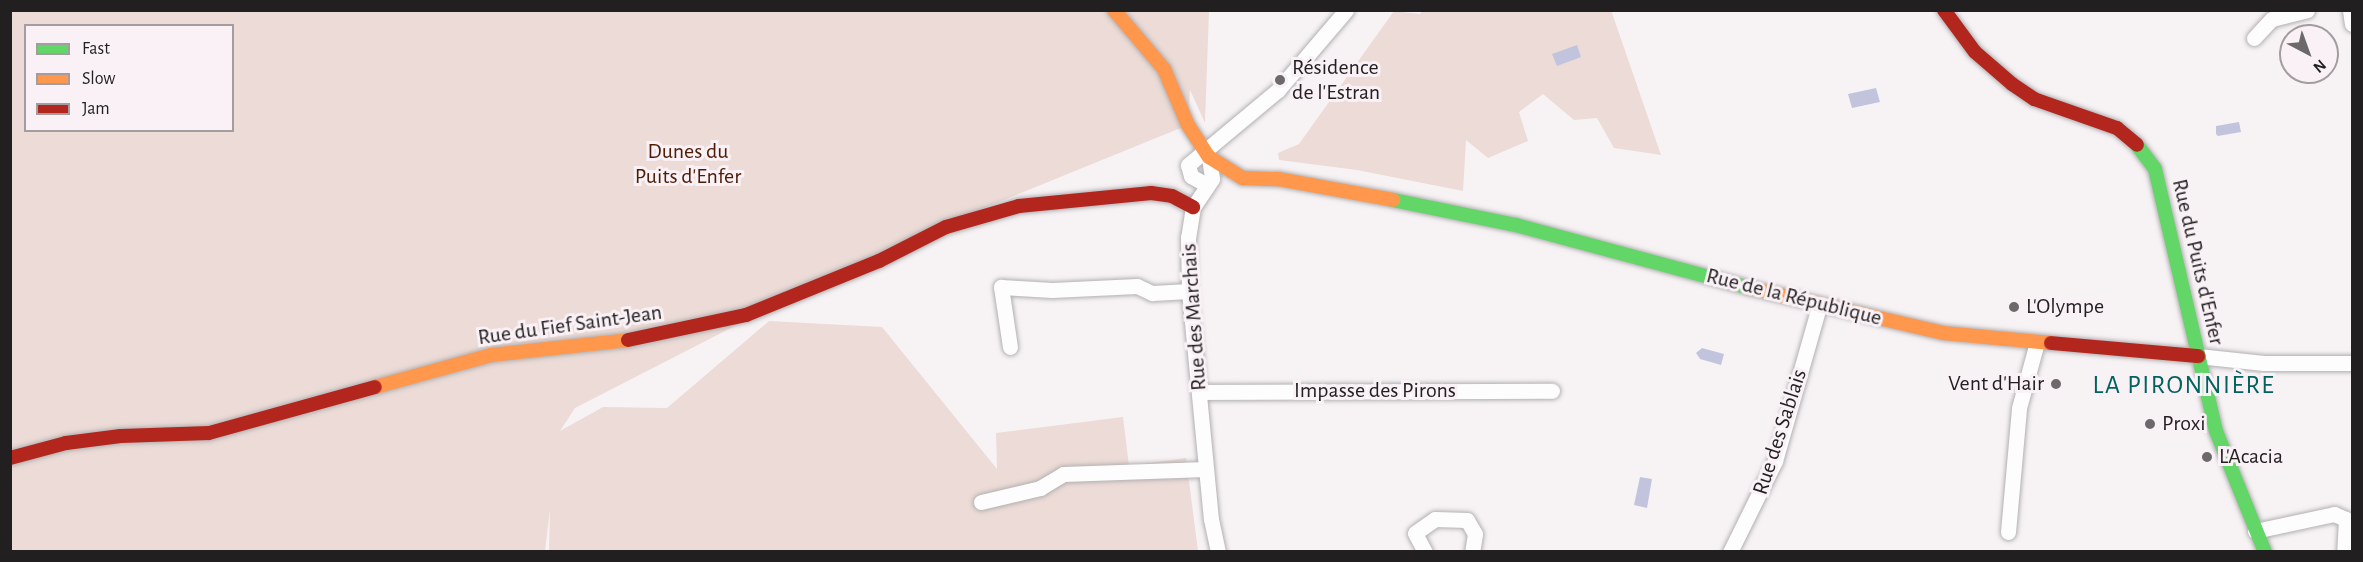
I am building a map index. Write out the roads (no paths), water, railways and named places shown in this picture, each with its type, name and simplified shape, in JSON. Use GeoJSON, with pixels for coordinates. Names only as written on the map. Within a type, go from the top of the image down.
{"type":"FeatureCollection","features":[{"type":"Feature","properties":{"kind":"street"},"geometry":{"type":"LineString","coordinates":[[1114,10],[1164,69],[1188,125],[1207,153]]}},
{"type":"Feature","properties":{"kind":"street"},"geometry":{"type":"LineString","coordinates":[[1207,185],[1188,171],[1188,165],[1207,153],[1278,90],[1346,10]]}},
{"type":"Feature","properties":{"kind":"street","name":"Rue du Puits d'Enfer"},"geometry":{"type":"LineString","coordinates":[[1944,10],[1975,52],[2012,84],[2034,99],[2100,119],[2132,139],[2155,169],[2164,195],[2198,356],[2219,441],[2265,552]]}},
{"type":"Feature","properties":{"kind":"street"},"geometry":{"type":"LineString","coordinates":[[2254,38],[2272,19],[2307,10]]}},
{"type":"Feature","properties":{"kind":"street","name":"Rue de la République"},"geometry":{"type":"LineString","coordinates":[[1207,153],[1243,178]]}},
{"type":"Feature","properties":{"kind":"street","name":"Rue des Marchais"},"geometry":{"type":"LineString","coordinates":[[1207,153],[1214,169],[1193,207],[1188,237],[1189,291],[1206,468],[1218,552]]}},
{"type":"Feature","properties":{"kind":"street","name":"Rue de la République"},"geometry":{"type":"LineString","coordinates":[[1207,185],[1243,178],[1290,180],[1516,225],[1819,307],[1943,333],[2264,363],[2352,363]]}},
{"type":"Feature","properties":{"kind":"street","name":"Rue du Fief Saint-Jean"},"geometry":{"type":"LineString","coordinates":[[10,458],[66,443],[121,436],[209,433],[491,355],[607,345],[746,315],[879,261],[946,227],[1019,206],[1151,193],[1172,196],[1193,207]]}},
{"type":"Feature","properties":{"kind":"street"},"geometry":{"type":"LineString","coordinates":[[1010,347],[1001,287],[1052,290],[1137,286],[1152,293],[1189,291]]}},
{"type":"Feature","properties":{"kind":"street","name":"Rue des Sablais"},"geometry":{"type":"LineString","coordinates":[[1730,552],[1775,461],[1819,307]]}},
{"type":"Feature","properties":{"kind":"street"},"geometry":{"type":"LineString","coordinates":[[2008,532],[2019,408],[2037,342]]}},
{"type":"Feature","properties":{"kind":"street","name":"Impasse des Pirons"},"geometry":{"type":"LineString","coordinates":[[1199,392],[1552,391]]}},
{"type":"Feature","properties":{"kind":"street"},"geometry":{"type":"LineString","coordinates":[[981,502],[1040,488],[1063,474],[1206,468]]}},
{"type":"Feature","properties":{"kind":"street"},"geometry":{"type":"LineString","coordinates":[[2255,531],[2334,514],[2346,519],[2344,552]]}},
{"type":"Feature","properties":{"kind":"street"},"geometry":{"type":"LineString","coordinates":[[1425,552],[1415,533],[1435,519],[1467,520],[1475,534],[1472,552]]}},
{"type":"Feature","properties":{"kind":"water"},"geometry":{"type":"Polygon","coordinates":[[[1577,45],[1581,57],[1557,66],[1552,54],[1577,45]]]}},
{"type":"Feature","properties":{"kind":"water"},"geometry":{"type":"Polygon","coordinates":[[[1876,88],[1880,102],[1852,108],[1848,94],[1876,88]]]}},
{"type":"Feature","properties":{"kind":"water"},"geometry":{"type":"Polygon","coordinates":[[[2239,122],[2241,132],[2218,136],[2216,134],[2216,126],[2239,122]]]}},
{"type":"Feature","properties":{"kind":"water"},"geometry":{"type":"Polygon","coordinates":[[[1702,348],[1724,354],[1721,365],[1700,359],[1696,353],[1702,348]]]}},
{"type":"Feature","properties":{"kind":"water"},"geometry":{"type":"Polygon","coordinates":[[[1640,477],[1652,479],[1647,508],[1634,505],[1640,477]]]}},
{"type":"Feature","properties":{"kind":"place","name":"Résidence de l'Estran"},"geometry":{"type":"Point","coordinates":[1280,80]}},
{"type":"Feature","properties":{"kind":"place","name":"L'Olympe"},"geometry":{"type":"Point","coordinates":[2014,307]}},
{"type":"Feature","properties":{"kind":"place","name":"Vent d'Hair"},"geometry":{"type":"Point","coordinates":[2056,384]}},
{"type":"Feature","properties":{"kind":"place","name":"Proxi"},"geometry":{"type":"Point","coordinates":[2150,424]}},
{"type":"Feature","properties":{"kind":"place","name":"L'Acacia"},"geometry":{"type":"Point","coordinates":[2207,457]}},
{"type":"Feature","properties":{"kind":"district","name":"LA PIRONNIÈRE"},"geometry":{"type":"Point","coordinates":[2184,386]}},
{"type":"Feature","properties":{"kind":"park label","name":"Dunes du Puits d'Enfer"},"geometry":{"type":"Point","coordinates":[688,164]}}]}
